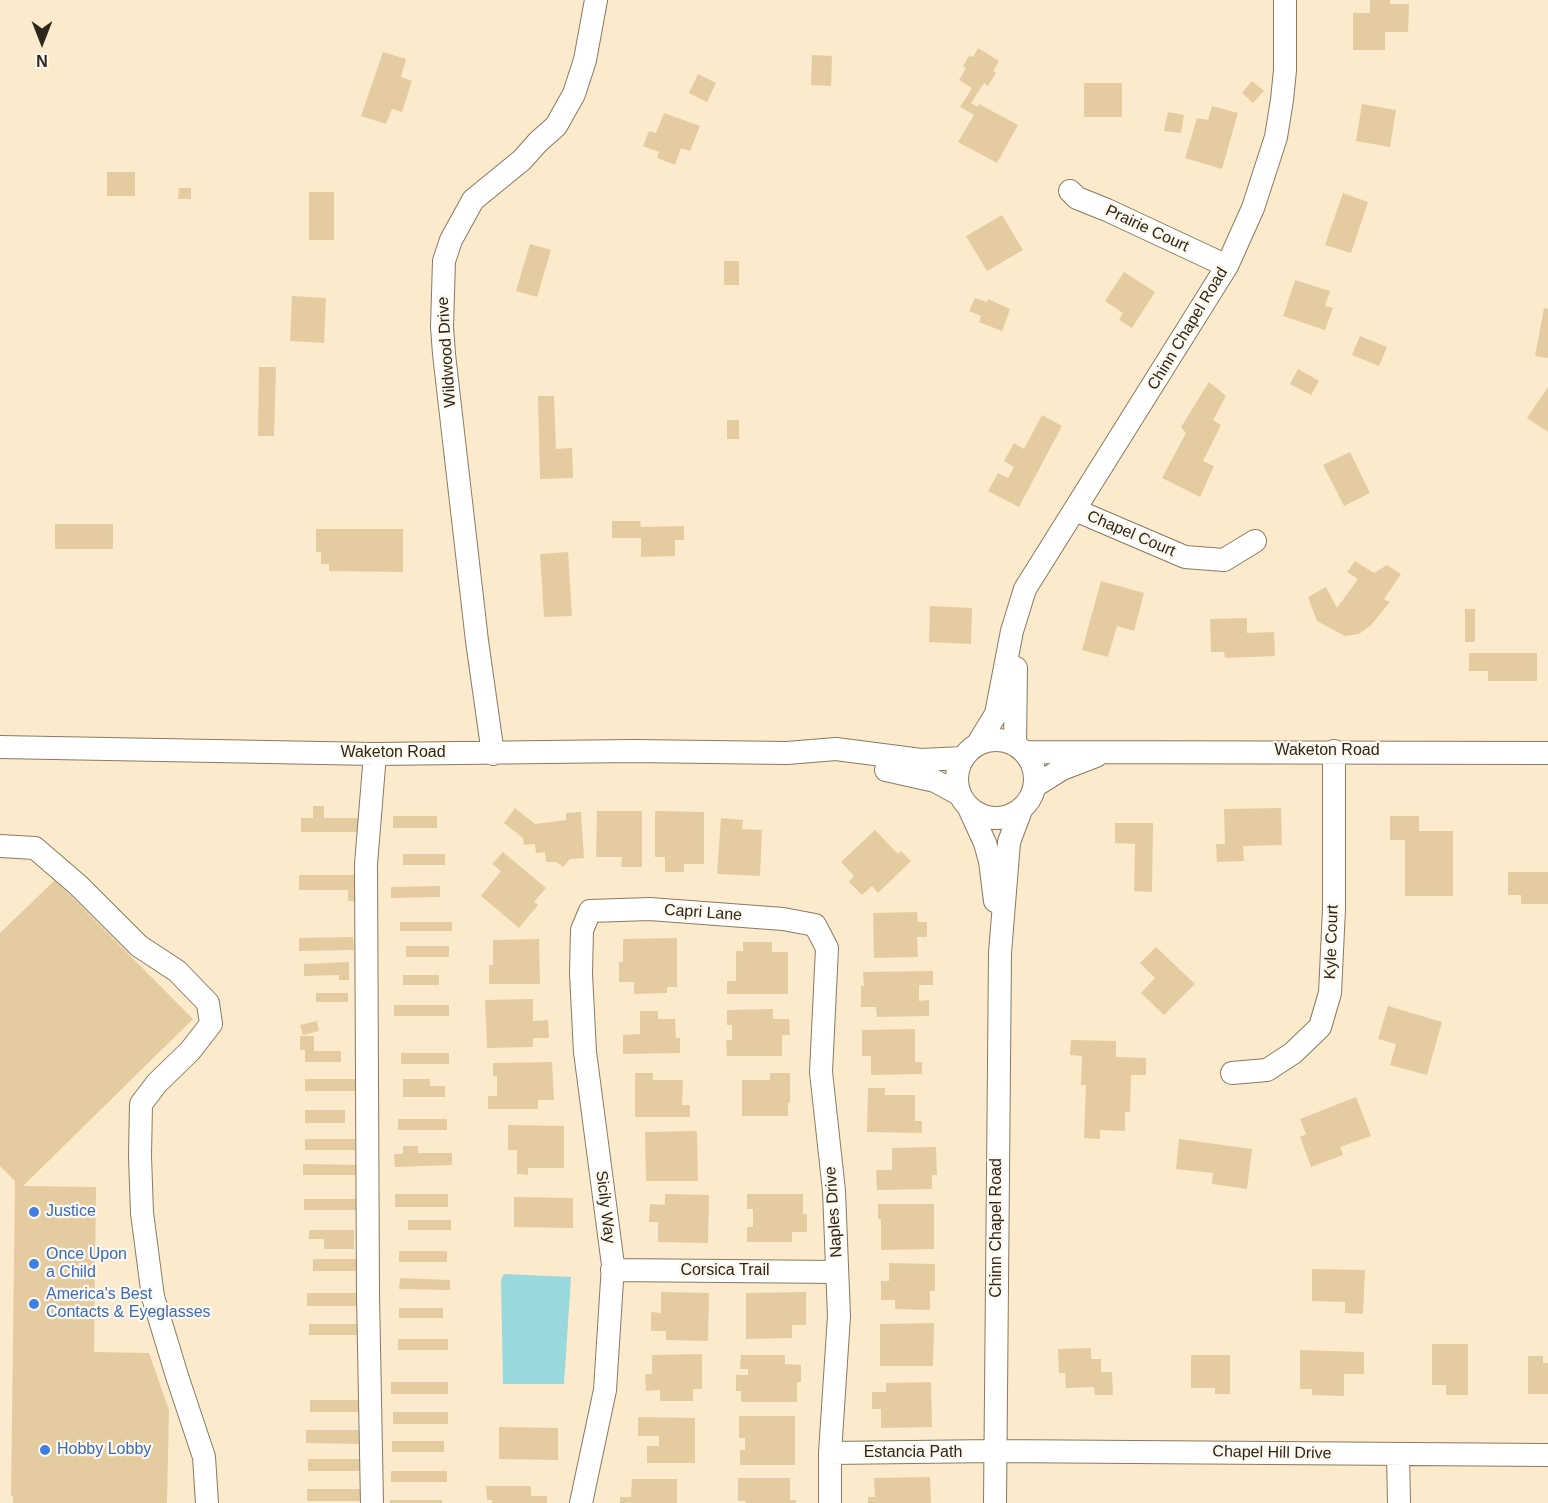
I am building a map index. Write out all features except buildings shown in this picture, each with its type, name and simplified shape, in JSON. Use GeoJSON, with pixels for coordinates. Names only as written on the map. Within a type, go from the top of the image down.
{"type":"FeatureCollection","features":[{"type":"Feature","properties":{"kind":"street","name":"Wildwood Drive"},"geometry":{"type":"LineString","coordinates":[[493,754],[477,641],[444,354],[442,327],[444,261],[451,240],[473,200],[522,160],[556,126],[574,94],[582,68],[596,0]]}},
{"type":"Feature","properties":{"kind":"street","name":"Chinn Chapel Road"},"geometry":{"type":"LineString","coordinates":[[970,751],[996,714],[1012,631],[1025,590],[1227,266],[1253,208],[1276,137],[1282,100],[1285,70],[1285,0]]}},
{"type":"Feature","properties":{"kind":"street","name":"Prairie Court"},"geometry":{"type":"LineString","coordinates":[[1070,191],[1077,198],[1227,266]]}},
{"type":"Feature","properties":{"kind":"street","name":"Chapel Court"},"geometry":{"type":"LineString","coordinates":[[1075,510],[1185,557],[1224,560],[1255,541]]}},
{"type":"Feature","properties":{"kind":"street","name":"Chinn Chapel Road"},"geometry":{"type":"LineString","coordinates":[[1012,631],[1016,655],[1019,748]]}},
{"type":"Feature","properties":{"kind":"street"},"geometry":{"type":"LineString","coordinates":[[996,740],[1019,748],[1033,767],[1035,786],[1032,795],[1020,810],[1003,818],[985,817],[964,801],[957,776],[970,751],[996,740]]}},
{"type":"Feature","properties":{"kind":"street","name":"Waketon Road"},"geometry":{"type":"LineString","coordinates":[[0,747],[375,754],[787,753],[836,749],[921,760],[970,751]]}},
{"type":"Feature","properties":{"kind":"street","name":"Waketon Road"},"geometry":{"type":"LineString","coordinates":[[1019,748],[1106,751],[1548,753]]}},
{"type":"Feature","properties":{"kind":"street","name":"Waketon Road"},"geometry":{"type":"LineString","coordinates":[[1035,786],[1062,770],[1106,751]]}},
{"type":"Feature","properties":{"kind":"street","name":"Kyle Court"},"geometry":{"type":"LineString","coordinates":[[1232,1073],[1267,1070],[1293,1053],[1320,1027],[1331,982],[1334,909],[1334,751]]}},
{"type":"Feature","properties":{"kind":"street","name":"Waketon Road"},"geometry":{"type":"LineString","coordinates":[[787,753],[921,777],[935,781],[964,801]]}},
{"type":"Feature","properties":{"kind":"street"},"geometry":{"type":"LineString","coordinates":[[372,1503],[368,1283],[366,864],[375,754]]}},
{"type":"Feature","properties":{"kind":"street","name":"Chinn Chapel Road"},"geometry":{"type":"LineString","coordinates":[[964,801],[985,843],[990,861],[1000,953]]}},
{"type":"Feature","properties":{"kind":"street","name":"Chinn Chapel Road"},"geometry":{"type":"LineString","coordinates":[[995,1503],[1000,953],[1009,842],[1020,810]]}},
{"type":"Feature","properties":{"kind":"street"},"geometry":{"type":"LineString","coordinates":[[0,846],[35,848],[78,885],[139,946],[177,971],[208,1003],[211,1024],[190,1051],[157,1083],[141,1104],[140,1156],[142,1213],[153,1296],[204,1457],[207,1503]]}},
{"type":"Feature","properties":{"kind":"street","name":"Capri Lane"},"geometry":{"type":"LineString","coordinates":[[590,911],[650,909],[783,919],[815,925]]}},
{"type":"Feature","properties":{"kind":"street","name":"Sicily Way"},"geometry":{"type":"LineString","coordinates":[[581,1503],[605,1390],[612,1270],[585,1052],[581,974],[582,930],[590,911]]}},
{"type":"Feature","properties":{"kind":"street","name":"Naples Drive"},"geometry":{"type":"LineString","coordinates":[[815,925],[827,948],[821,1071],[834,1191],[839,1316],[830,1454],[830,1503]]}},
{"type":"Feature","properties":{"kind":"street","name":"Corsica Trail"},"geometry":{"type":"LineString","coordinates":[[612,1270],[837,1272]]}},
{"type":"Feature","properties":{"kind":"street","name":"Estancia Path"},"geometry":{"type":"LineString","coordinates":[[830,1454],[995,1450]]}},
{"type":"Feature","properties":{"kind":"street","name":"Chapel Hill Drive"},"geometry":{"type":"LineString","coordinates":[[995,1450],[1548,1455]]}},
{"type":"Feature","properties":{"kind":"street"},"geometry":{"type":"LineString","coordinates":[[1398,1455],[1399,1503]]}},
{"type":"Feature","properties":{"kind":"water"},"geometry":{"type":"Polygon","coordinates":[[[504,1274],[571,1277],[564,1384],[503,1384],[501,1280],[504,1274]]]}},
{"type":"Feature","properties":{"kind":"place","name":"Justice"},"geometry":{"type":"Point","coordinates":[34,1212]}},
{"type":"Feature","properties":{"kind":"place","name":"Once Upon a Child"},"geometry":{"type":"Point","coordinates":[34,1264]}},
{"type":"Feature","properties":{"kind":"place","name":"America's Best Contacts & Eyeglasses"},"geometry":{"type":"Point","coordinates":[34,1304]}},
{"type":"Feature","properties":{"kind":"place","name":"Hobby Lobby"},"geometry":{"type":"Point","coordinates":[45,1450]}}]}
